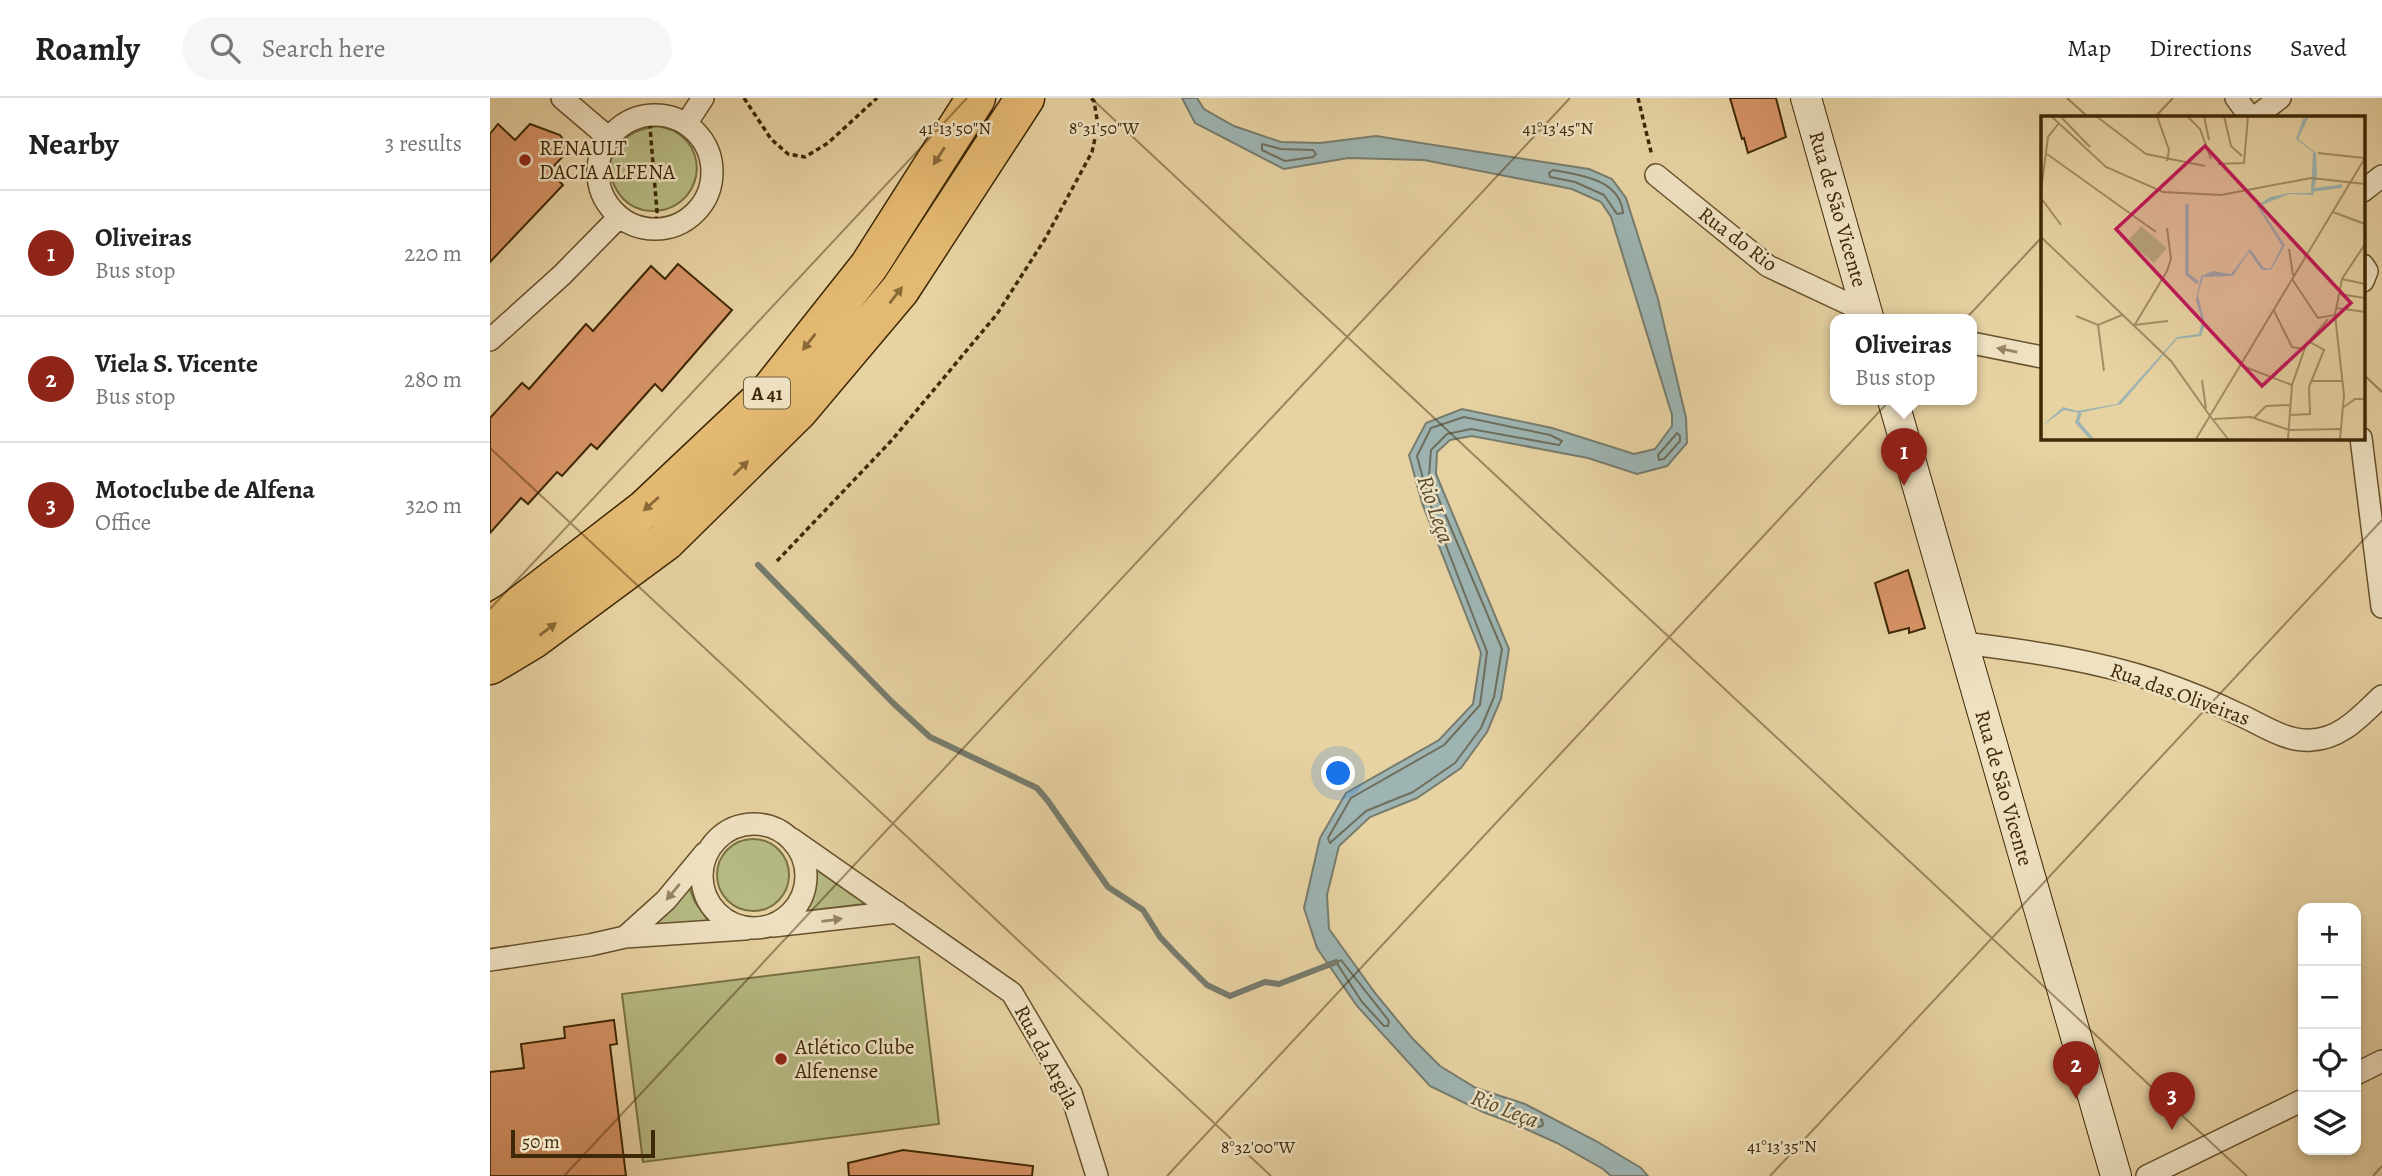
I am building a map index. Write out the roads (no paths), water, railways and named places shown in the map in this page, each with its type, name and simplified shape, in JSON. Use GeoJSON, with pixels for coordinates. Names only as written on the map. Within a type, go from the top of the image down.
{"type":"FeatureCollection","features":[{"type":"Feature","properties":{"kind":"highway","name":"A 41"},"geometry":{"type":"LineString","coordinates":[[490,625],[513,611],[646,509],[770,390],[869,266],[976,98]]}},
{"type":"Feature","properties":{"kind":"highway","name":"A 41"},"geometry":{"type":"LineString","coordinates":[[490,665],[532,640],[666,541],[798,411],[900,290],[1022,102]]}},
{"type":"Feature","properties":{"kind":"main road","name":"Rua de São Vicente"},"geometry":{"type":"LineString","coordinates":[[1806,98],[1866,310]]}},
{"type":"Feature","properties":{"kind":"main road","name":"Rua de São Vicente"},"geometry":{"type":"LineString","coordinates":[[1894,405],[2116,1176]]}},
{"type":"Feature","properties":{"kind":"street"},"geometry":{"type":"LineString","coordinates":[[562,98],[609,138]]}},
{"type":"Feature","properties":{"kind":"street"},"geometry":{"type":"LineString","coordinates":[[686,124],[703,98]]}},
{"type":"Feature","properties":{"kind":"street"},"geometry":{"type":"LineString","coordinates":[[2236,98],[2251,116]]}},
{"type":"Feature","properties":{"kind":"street"},"geometry":{"type":"LineString","coordinates":[[2253,116],[2280,98]]}},
{"type":"Feature","properties":{"kind":"street"},"geometry":{"type":"LineString","coordinates":[[649,115],[675,118],[686,124],[699,135],[708,150],[712,167],[711,184],[705,201],[690,217],[670,228],[636,226],[619,217],[607,204],[597,171],[600,153],[609,138],[620,126],[649,115]]}},
{"type":"Feature","properties":{"kind":"street","name":"Rua do Rio"},"geometry":{"type":"LineString","coordinates":[[1657,175],[1768,266],[1866,310]]}},
{"type":"Feature","properties":{"kind":"street"},"geometry":{"type":"LineString","coordinates":[[2364,190],[2382,176]]}},
{"type":"Feature","properties":{"kind":"street"},"geometry":{"type":"LineString","coordinates":[[490,340],[562,275],[619,217]]}},
{"type":"Feature","properties":{"kind":"street"},"geometry":{"type":"LineString","coordinates":[[1977,344],[2041,357]]}},
{"type":"Feature","properties":{"kind":"street"},"geometry":{"type":"LineString","coordinates":[[2361,439],[2382,607]]}},
{"type":"Feature","properties":{"kind":"street","name":"Rua das Oliveiras"},"geometry":{"type":"LineString","coordinates":[[1963,643],[2049,654],[2097,664],[2158,682],[2286,736],[2311,740],[2342,732],[2382,696]]}},
{"type":"Feature","properties":{"kind":"street","name":"Rua da Argila"},"geometry":{"type":"LineString","coordinates":[[625,937],[666,900],[716,841],[729,830],[745,824],[762,824],[778,829],[1012,993],[1072,1093],[1097,1176]]}},
{"type":"Feature","properties":{"kind":"street"},"geometry":{"type":"LineString","coordinates":[[759,928],[783,920],[795,909],[803,896],[807,881],[806,866],[801,851],[792,839]]}},
{"type":"Feature","properties":{"kind":"street","name":"Rua da Argila"},"geometry":{"type":"LineString","coordinates":[[716,841],[706,855],[702,871],[703,888],[710,903],[720,916],[735,925],[759,928]]}},
{"type":"Feature","properties":{"kind":"street","name":"Rua da Argila"},"geometry":{"type":"LineString","coordinates":[[490,960],[590,946],[625,937],[759,928],[897,912]]}},
{"type":"Feature","properties":{"kind":"street"},"geometry":{"type":"LineString","coordinates":[[2361,1072],[2382,1061]]}},
{"type":"Feature","properties":{"kind":"street"},"geometry":{"type":"LineString","coordinates":[[2147,1176],[2298,1102]]}},
{"type":"Feature","properties":{"kind":"water","name":"Rio Leça"},"geometry":{"type":"Polygon","coordinates":[[[1182,98],[1197,98],[1204,109],[1234,126],[1281,142],[1320,143],[1376,136],[1589,169],[1612,179],[1626,198],[1658,299],[1686,418],[1687,443],[1667,466],[1637,474],[1588,458],[1472,436],[1450,440],[1437,452],[1436,474],[1509,649],[1501,699],[1487,732],[1461,768],[1417,798],[1370,817],[1339,846],[1327,895],[1329,929],[1375,993],[1412,1038],[1440,1066],[1476,1088],[1525,1104],[1596,1141],[1641,1168],[1648,1176],[1611,1176],[1557,1143],[1430,1086],[1357,1006],[1317,948],[1304,908],[1320,838],[1346,793],[1439,740],[1473,704],[1481,653],[1422,503],[1409,455],[1426,423],[1462,409],[1552,428],[1634,454],[1655,449],[1672,426],[1672,415],[1611,217],[1601,202],[1572,189],[1424,160],[1348,158],[1284,169],[1195,123],[1182,98]]]}},
{"type":"Feature","properties":{"kind":"waterway"},"geometry":{"type":"LineString","coordinates":[[758,565],[893,703],[930,737],[1037,788],[1108,887],[1143,910],[1160,937],[1207,985],[1230,996],[1265,982],[1279,984],[1336,962]]}},
{"type":"Feature","properties":{"kind":"place","name":"RENAULT DACIA ALFENA"},"geometry":{"type":"Point","coordinates":[525,160]}},
{"type":"Feature","properties":{"kind":"place","name":"Oliveiras"},"geometry":{"type":"Point","coordinates":[1904,486]}},
{"type":"Feature","properties":{"kind":"place","name":"Atlético Clube Alfenense"},"geometry":{"type":"Point","coordinates":[781,1059]}},
{"type":"Feature","properties":{"kind":"place","name":"Viela S. Vicente"},"geometry":{"type":"Point","coordinates":[2076,1099]}},
{"type":"Feature","properties":{"kind":"place","name":"Motoclube de Alfena"},"geometry":{"type":"Point","coordinates":[2172,1130]}}]}
